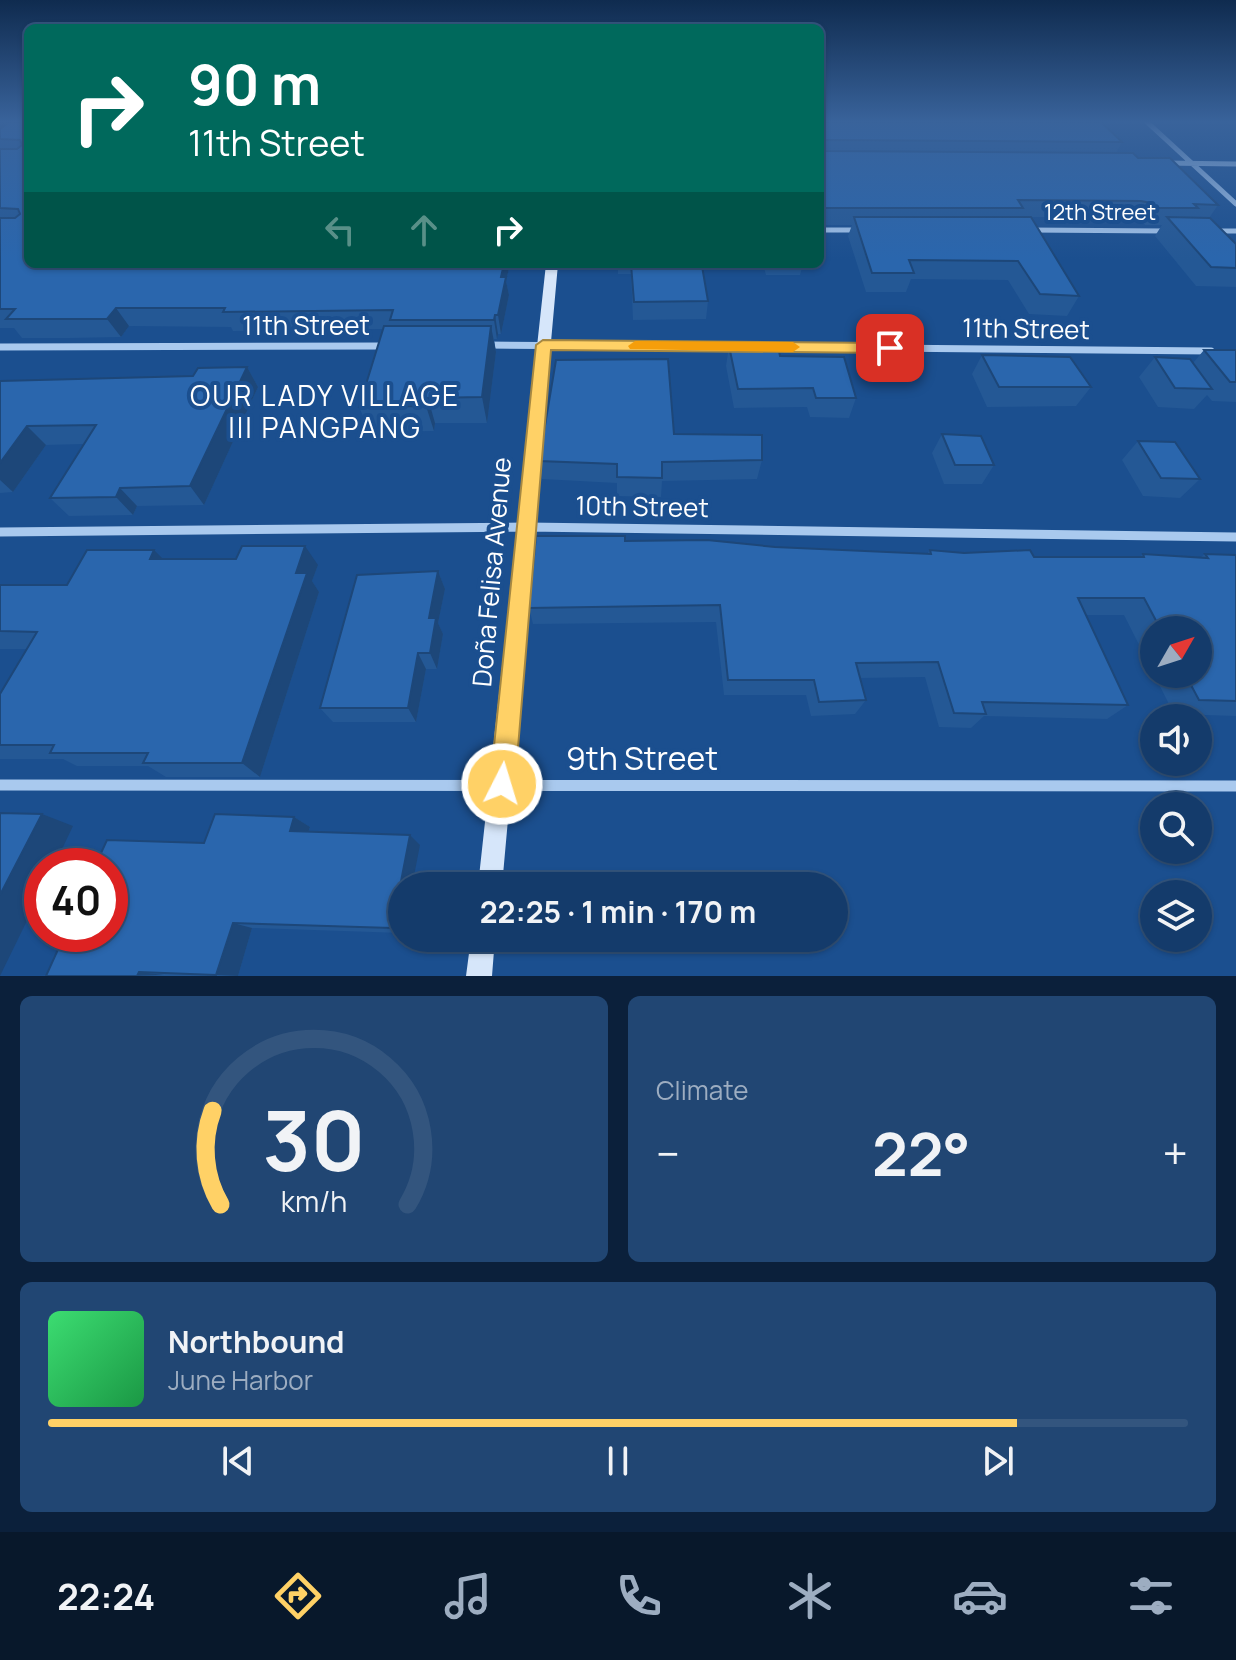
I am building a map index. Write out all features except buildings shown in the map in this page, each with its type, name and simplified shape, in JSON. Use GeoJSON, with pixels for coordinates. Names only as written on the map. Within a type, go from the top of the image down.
{"type":"FeatureCollection","features":[{"type":"Feature","properties":{"kind":"street"},"geometry":{"type":"LineString","coordinates":[[1197,168],[1236,204]]}},
{"type":"Feature","properties":{"kind":"street"},"geometry":{"type":"LineString","coordinates":[[824,230],[866,230]]}},
{"type":"Feature","properties":{"kind":"street","name":"12th Street"},"geometry":{"type":"LineString","coordinates":[[1020,230],[1174,231]]}},
{"type":"Feature","properties":{"kind":"street"},"geometry":{"type":"LineString","coordinates":[[1205,231],[1236,231]]}},
{"type":"Feature","properties":{"kind":"street","name":"Doña Felisa Avenue"},"geometry":{"type":"LineString","coordinates":[[492,872],[552,268]]}},
{"type":"Feature","properties":{"kind":"street"},"geometry":{"type":"LineString","coordinates":[[479,345],[748,347]]}},
{"type":"Feature","properties":{"kind":"street","name":"11th Street"},"geometry":{"type":"LineString","coordinates":[[0,347],[400,346]]}},
{"type":"Feature","properties":{"kind":"street","name":"11th Street"},"geometry":{"type":"LineString","coordinates":[[764,347],[1220,351]]}},
{"type":"Feature","properties":{"kind":"street","name":"10th Street"},"geometry":{"type":"LineString","coordinates":[[0,532],[527,527],[1236,537]]}},
{"type":"Feature","properties":{"kind":"street","name":"9th Street"},"geometry":{"type":"LineString","coordinates":[[0,785],[1236,786]]}},
{"type":"Feature","properties":{"kind":"street"},"geometry":{"type":"LineString","coordinates":[[479,976],[482,952]]}},
{"type":"Feature","properties":{"kind":"slow traffic"},"geometry":{"type":"LineString","coordinates":[[635,346],[793,347]]}},
{"type":"Feature","properties":{"kind":"district","name":"OUR LADY VILLAGE III PANGPANG"},"geometry":{"type":"Point","coordinates":[325,412]}},
{"type":"Feature","properties":{"kind":"route"},"geometry":{"type":"LineString","coordinates":[[502,784],[543,345],[890,348]]}}]}
